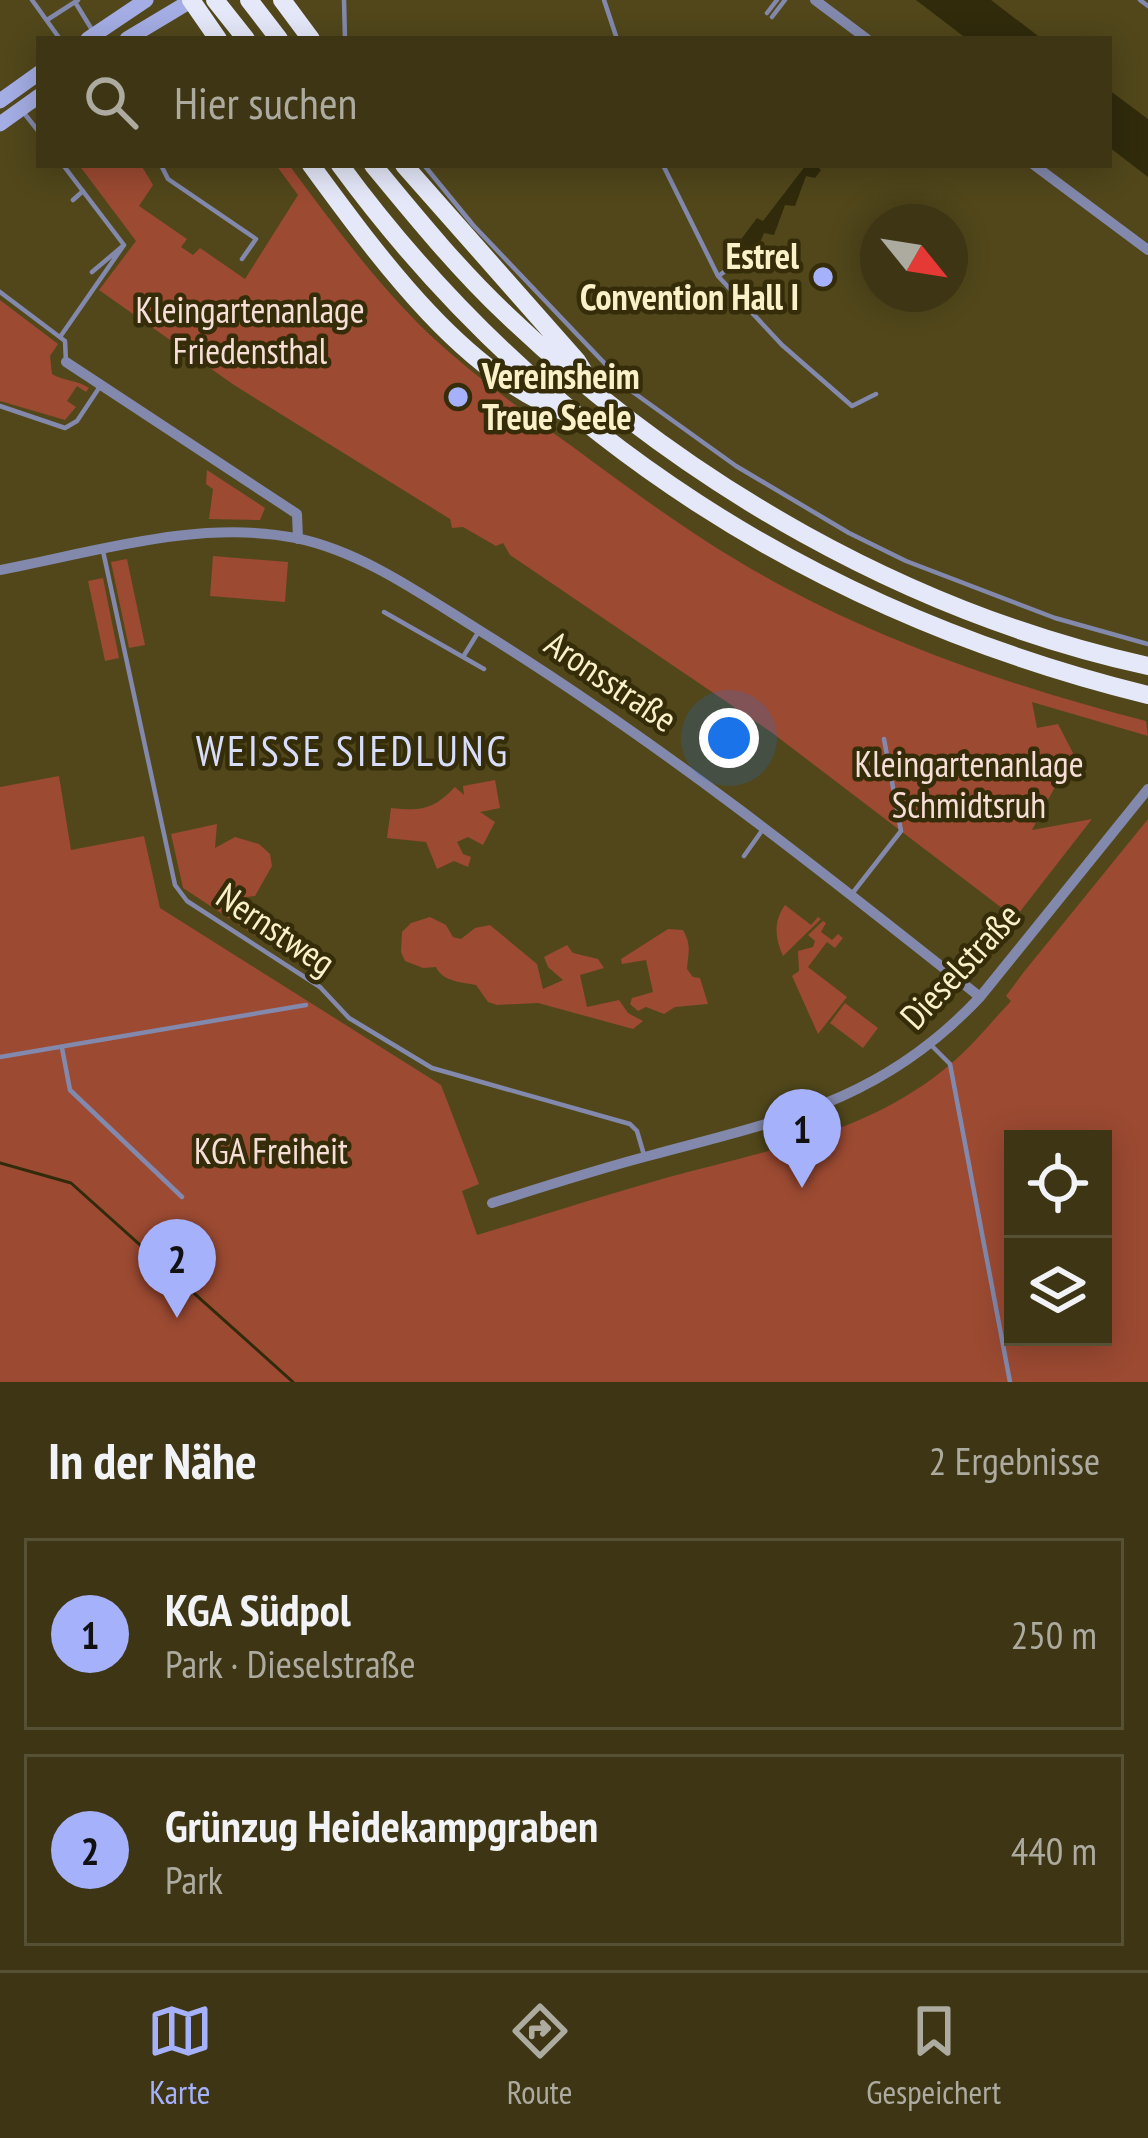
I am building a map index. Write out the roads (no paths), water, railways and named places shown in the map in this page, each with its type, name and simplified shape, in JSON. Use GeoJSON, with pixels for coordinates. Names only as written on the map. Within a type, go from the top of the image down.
{"type":"FeatureCollection","features":[{"type":"Feature","properties":{"kind":"highway"},"geometry":{"type":"LineString","coordinates":[[249,0],[276,36]]}},
{"type":"Feature","properties":{"kind":"highway"},"geometry":{"type":"LineString","coordinates":[[282,0],[309,36]]}},
{"type":"Feature","properties":{"kind":"highway"},"geometry":{"type":"LineString","coordinates":[[199,2],[216,36]]}},
{"type":"Feature","properties":{"kind":"highway"},"geometry":{"type":"LineString","coordinates":[[199,2],[242,36]]}},
{"type":"Feature","properties":{"kind":"highway"},"geometry":{"type":"LineString","coordinates":[[313,168],[379,254],[462,344],[546,405],[578,416]]}},
{"type":"Feature","properties":{"kind":"highway"},"geometry":{"type":"LineString","coordinates":[[342,168],[380,220],[457,305],[578,416],[661,481],[771,551],[967,640],[1148,695]]}},
{"type":"Feature","properties":{"kind":"highway"},"geometry":{"type":"LineString","coordinates":[[376,168],[467,275],[546,352],[631,422],[714,478],[842,556],[976,616],[1148,666]]}},
{"type":"Feature","properties":{"kind":"highway"},"geometry":{"type":"LineString","coordinates":[[407,168],[577,361],[596,392]]}},
{"type":"Feature","properties":{"kind":"main road"},"geometry":{"type":"LineString","coordinates":[[92,36],[146,0]]}},
{"type":"Feature","properties":{"kind":"main road"},"geometry":{"type":"LineString","coordinates":[[133,36],[199,2]]}},
{"type":"Feature","properties":{"kind":"main road"},"geometry":{"type":"LineString","coordinates":[[0,101],[36,76]]}},
{"type":"Feature","properties":{"kind":"main road"},"geometry":{"type":"LineString","coordinates":[[0,124],[36,98]]}},
{"type":"Feature","properties":{"kind":"street"},"geometry":{"type":"LineString","coordinates":[[815,0],[862,36]]}},
{"type":"Feature","properties":{"kind":"street"},"geometry":{"type":"LineString","coordinates":[[1038,168],[1148,250]]}},
{"type":"Feature","properties":{"kind":"street"},"geometry":{"type":"LineString","coordinates":[[67,362],[297,514],[298,539]]}},
{"type":"Feature","properties":{"kind":"street","name":"Aronsstraße"},"geometry":{"type":"LineString","coordinates":[[0,570],[103,550],[238,533],[298,539],[344,554],[479,630],[620,721],[765,828],[980,998]]}},
{"type":"Feature","properties":{"kind":"street","name":"Dieselstraße"},"geometry":{"type":"LineString","coordinates":[[492,1203],[820,1107],[875,1083],[931,1045],[980,998],[1148,789]]}},
{"type":"Feature","properties":{"kind":"lane"},"geometry":{"type":"LineString","coordinates":[[32,0],[59,36]]}},
{"type":"Feature","properties":{"kind":"lane"},"geometry":{"type":"LineString","coordinates":[[344,0],[345,36]]}},
{"type":"Feature","properties":{"kind":"lane"},"geometry":{"type":"LineString","coordinates":[[604,0],[616,36]]}},
{"type":"Feature","properties":{"kind":"lane"},"geometry":{"type":"LineString","coordinates":[[769,15],[781,0]]}},
{"type":"Feature","properties":{"kind":"lane"},"geometry":{"type":"LineString","coordinates":[[1140,0],[1148,6]]}},
{"type":"Feature","properties":{"kind":"lane"},"geometry":{"type":"LineString","coordinates":[[47,20],[77,1],[91,36]]}},
{"type":"Feature","properties":{"kind":"lane"},"geometry":{"type":"LineString","coordinates":[[21,109],[36,128]]}},
{"type":"Feature","properties":{"kind":"lane"},"geometry":{"type":"LineString","coordinates":[[65,168],[124,245]]}},
{"type":"Feature","properties":{"kind":"lane"},"geometry":{"type":"LineString","coordinates":[[162,168],[168,179],[256,239],[242,260]]}},
{"type":"Feature","properties":{"kind":"lane"},"geometry":{"type":"LineString","coordinates":[[426,168],[473,225],[630,390],[736,466],[906,561],[1055,618],[1148,644]]}},
{"type":"Feature","properties":{"kind":"lane"},"geometry":{"type":"LineString","coordinates":[[664,168],[718,276],[782,345],[852,406],[876,394]]}},
{"type":"Feature","properties":{"kind":"lane"},"geometry":{"type":"LineString","coordinates":[[73,200],[83,191]]}},
{"type":"Feature","properties":{"kind":"lane"},"geometry":{"type":"LineString","coordinates":[[92,272],[124,245]]}},
{"type":"Feature","properties":{"kind":"lane"},"geometry":{"type":"LineString","coordinates":[[60,337],[124,245]]}},
{"type":"Feature","properties":{"kind":"lane"},"geometry":{"type":"LineString","coordinates":[[718,276],[734,263]]}},
{"type":"Feature","properties":{"kind":"lane"},"geometry":{"type":"LineString","coordinates":[[0,292],[65,341],[67,362]]}},
{"type":"Feature","properties":{"kind":"lane"},"geometry":{"type":"LineString","coordinates":[[0,406],[71,427],[102,384]]}},
{"type":"Feature","properties":{"kind":"lane","name":"Nernstweg"},"geometry":{"type":"LineString","coordinates":[[103,550],[175,885],[187,901],[320,987],[349,1018],[432,1068],[630,1124],[637,1131],[644,1157]]}},
{"type":"Feature","properties":{"kind":"lane"},"geometry":{"type":"LineString","coordinates":[[384,612],[484,669]]}},
{"type":"Feature","properties":{"kind":"lane"},"geometry":{"type":"LineString","coordinates":[[463,657],[479,630]]}},
{"type":"Feature","properties":{"kind":"lane"},"geometry":{"type":"LineString","coordinates":[[850,895],[901,831],[884,739]]}},
{"type":"Feature","properties":{"kind":"lane"},"geometry":{"type":"LineString","coordinates":[[744,856],[765,828]]}},
{"type":"Feature","properties":{"kind":"lane"},"geometry":{"type":"LineString","coordinates":[[0,1057],[306,1005]]}},
{"type":"Feature","properties":{"kind":"lane"},"geometry":{"type":"LineString","coordinates":[[931,1045],[950,1064],[1010,1382]]}},
{"type":"Feature","properties":{"kind":"lane"},"geometry":{"type":"LineString","coordinates":[[62,1048],[70,1090],[182,1197]]}},
{"type":"Feature","properties":{"kind":"waterway"},"geometry":{"type":"LineString","coordinates":[[0,1163],[71,1183],[293,1382]]}},
{"type":"Feature","properties":{"kind":"place","name":"Estrel Convention Hall I"},"geometry":{"type":"Point","coordinates":[823,277]}},
{"type":"Feature","properties":{"kind":"place","name":"Vereinsheim Treue Seele"},"geometry":{"type":"Point","coordinates":[458,397]}},
{"type":"Feature","properties":{"kind":"place","name":"KGA Südpol"},"geometry":{"type":"Point","coordinates":[802,1188]}},
{"type":"Feature","properties":{"kind":"place","name":"Grünzug Heidekampgraben"},"geometry":{"type":"Point","coordinates":[177,1318]}},
{"type":"Feature","properties":{"kind":"district","name":"WEISSE SIEDLUNG"},"geometry":{"type":"Point","coordinates":[353,751]}},
{"type":"Feature","properties":{"kind":"park label","name":"Kleingartenanlage Friedensthal"},"geometry":{"type":"Point","coordinates":[250,330]}},
{"type":"Feature","properties":{"kind":"park label","name":"Kleingartenanlage Schmidtsruh"},"geometry":{"type":"Point","coordinates":[969,784]}},
{"type":"Feature","properties":{"kind":"park label","name":"KGA Freiheit"},"geometry":{"type":"Point","coordinates":[271,1151]}}]}
